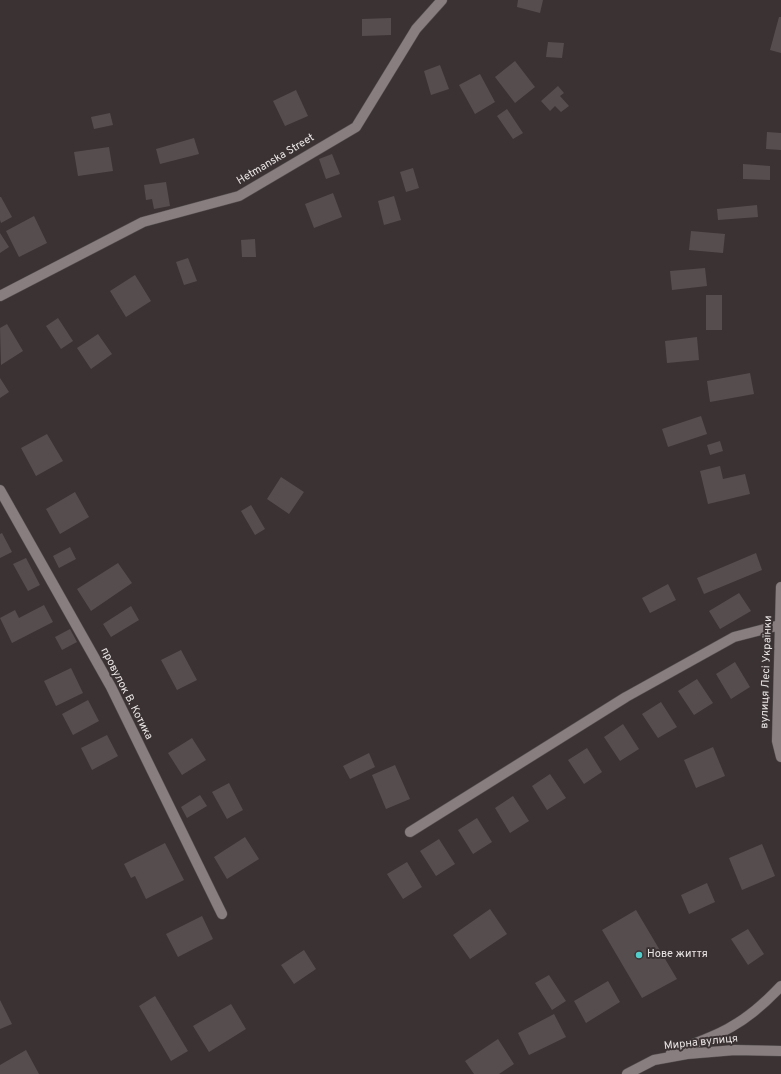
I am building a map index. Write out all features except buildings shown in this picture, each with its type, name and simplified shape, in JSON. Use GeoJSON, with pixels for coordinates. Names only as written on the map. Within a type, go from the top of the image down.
{"type":"FeatureCollection","features":[{"type":"Feature","properties":{"kind":"street","name":"Hetmanska Street"},"geometry":{"type":"LineString","coordinates":[[0,296],[143,222],[239,196],[356,126],[416,29],[442,0]]}},
{"type":"Feature","properties":{"kind":"street","name":"провулок В. Котика"},"geometry":{"type":"LineString","coordinates":[[0,490],[111,687],[222,914]]}},
{"type":"Feature","properties":{"kind":"street","name":"вулиця Лесі Українки"},"geometry":{"type":"LineString","coordinates":[[781,587],[777,741],[781,757]]}},
{"type":"Feature","properties":{"kind":"street"},"geometry":{"type":"LineString","coordinates":[[410,832],[633,693],[734,637],[780,625]]}},
{"type":"Feature","properties":{"kind":"street"},"geometry":{"type":"LineString","coordinates":[[654,1060],[730,1028],[760,1008],[781,986]]}},
{"type":"Feature","properties":{"kind":"street","name":"Мирна вулиця"},"geometry":{"type":"LineString","coordinates":[[627,1074],[654,1060],[687,1054],[716,1051],[754,1050],[781,1052]]}},
{"type":"Feature","properties":{"kind":"place","name":"Нове життя"},"geometry":{"type":"Point","coordinates":[639,955]}}]}
